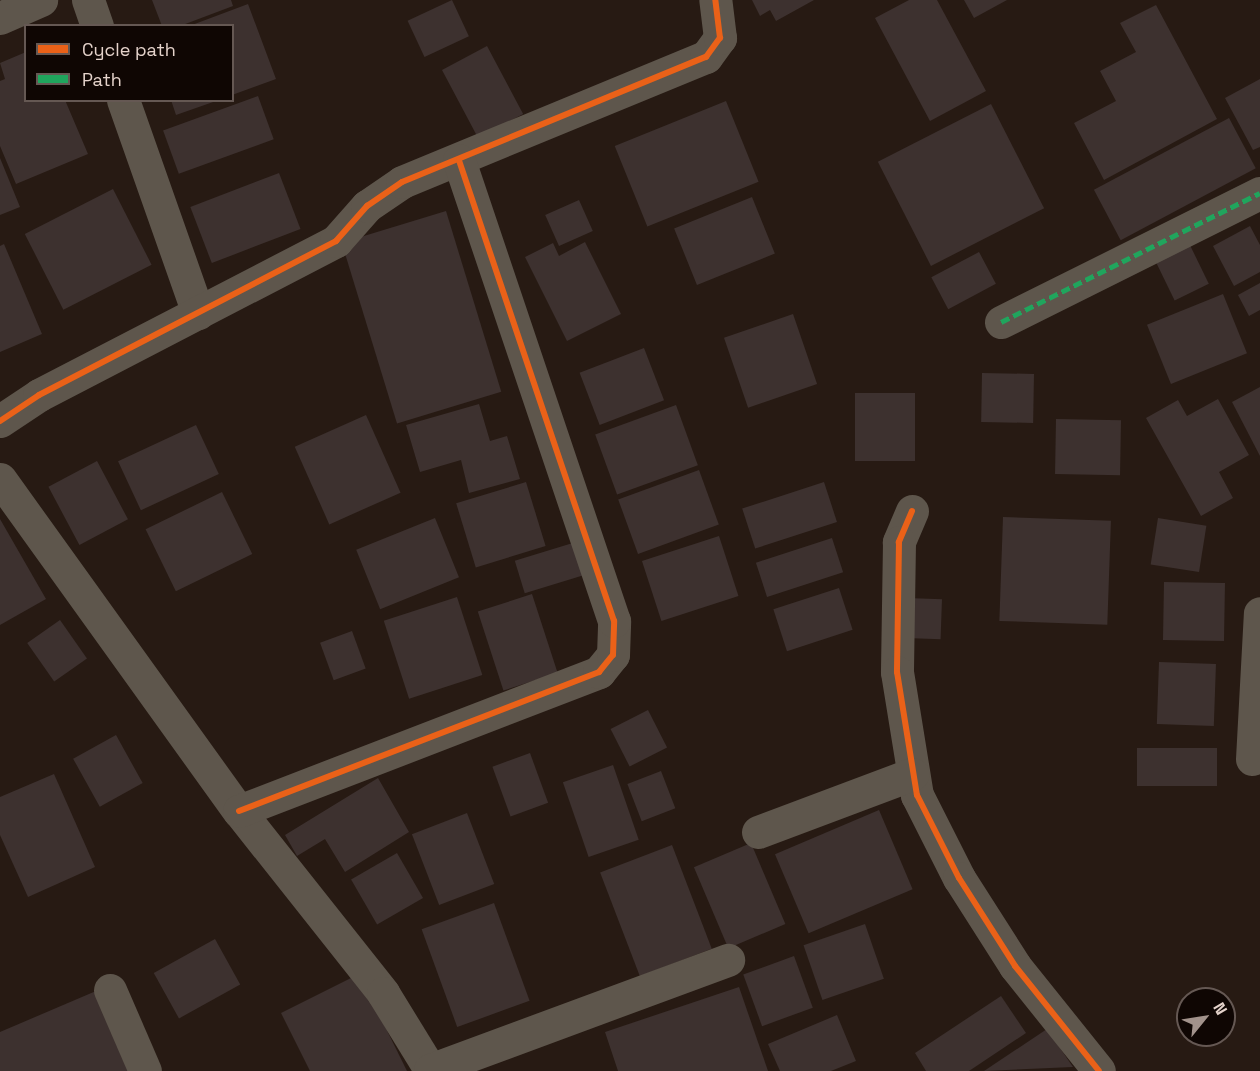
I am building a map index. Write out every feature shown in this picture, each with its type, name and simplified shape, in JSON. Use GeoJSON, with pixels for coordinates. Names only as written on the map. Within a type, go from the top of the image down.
{"type":"FeatureCollection","features":[{"type":"Feature","properties":{"kind":"street"},"geometry":{"type":"LineString","coordinates":[[0,18],[41,0]]}},
{"type":"Feature","properties":{"kind":"street"},"geometry":{"type":"LineString","coordinates":[[88,0],[96,24]]}},
{"type":"Feature","properties":{"kind":"street"},"geometry":{"type":"LineString","coordinates":[[0,421],[39,395],[336,241],[388,189],[706,57],[720,38],[715,0]]}},
{"type":"Feature","properties":{"kind":"street"},"geometry":{"type":"LineString","coordinates":[[124,102],[198,313]]}},
{"type":"Feature","properties":{"kind":"street"},"geometry":{"type":"LineString","coordinates":[[239,811],[599,672],[613,655],[614,621],[459,160]]}},
{"type":"Feature","properties":{"kind":"street"},"geometry":{"type":"LineString","coordinates":[[1001,322],[1260,193]]}},
{"type":"Feature","properties":{"kind":"street"},"geometry":{"type":"LineString","coordinates":[[0,479],[239,811],[383,993],[431,1071],[728,960]]}},
{"type":"Feature","properties":{"kind":"street"},"geometry":{"type":"LineString","coordinates":[[912,511],[898,542],[896,629],[902,723],[912,774],[922,809],[959,878],[1015,966],[1099,1071]]}},
{"type":"Feature","properties":{"kind":"street"},"geometry":{"type":"LineString","coordinates":[[1252,759],[1260,613]]}},
{"type":"Feature","properties":{"kind":"street"},"geometry":{"type":"LineString","coordinates":[[758,832],[912,774]]}},
{"type":"Feature","properties":{"kind":"street"},"geometry":{"type":"LineString","coordinates":[[110,990],[146,1071]]}},
{"type":"Feature","properties":{"kind":"building"},"geometry":{"type":"Polygon","coordinates":[[[152,0],[231,0],[233,6],[185,24],[161,24],[152,0]]]}},
{"type":"Feature","properties":{"kind":"building"},"geometry":{"type":"Polygon","coordinates":[[[452,0],[469,36],[424,57],[408,21],[452,0]]]}},
{"type":"Feature","properties":{"kind":"building"},"geometry":{"type":"Polygon","coordinates":[[[752,0],[814,0],[776,21],[770,10],[760,16],[752,0]]]}},
{"type":"Feature","properties":{"kind":"building"},"geometry":{"type":"Polygon","coordinates":[[[909,0],[937,0],[986,91],[930,121],[875,18],[909,0]]]}},
{"type":"Feature","properties":{"kind":"building"},"geometry":{"type":"Polygon","coordinates":[[[964,0],[1007,0],[974,18],[964,0]]]}},
{"type":"Feature","properties":{"kind":"building"},"geometry":{"type":"Polygon","coordinates":[[[248,4],[276,79],[234,94],[234,24],[195,24],[248,4]]]}},
{"type":"Feature","properties":{"kind":"building"},"geometry":{"type":"Polygon","coordinates":[[[1156,5],[1217,119],[1104,180],[1074,123],[1116,101],[1100,71],[1136,52],[1120,23],[1156,5]]]}},
{"type":"Feature","properties":{"kind":"building"},"geometry":{"type":"Polygon","coordinates":[[[487,46],[523,114],[478,138],[442,70],[487,46]]]}},
{"type":"Feature","properties":{"kind":"building"},"geometry":{"type":"Polygon","coordinates":[[[24,53],[24,102],[66,102],[88,154],[16,184],[0,146],[0,81],[5,79],[0,63],[24,53]]]}},
{"type":"Feature","properties":{"kind":"building"},"geometry":{"type":"Polygon","coordinates":[[[1260,79],[1260,147],[1253,150],[1225,98],[1260,79]]]}},
{"type":"Feature","properties":{"kind":"building"},"geometry":{"type":"Polygon","coordinates":[[[258,96],[274,139],[179,174],[163,131],[258,96]]]}},
{"type":"Feature","properties":{"kind":"building"},"geometry":{"type":"Polygon","coordinates":[[[726,101],[759,182],[647,227],[615,146],[726,101]]]}},
{"type":"Feature","properties":{"kind":"building"},"geometry":{"type":"Polygon","coordinates":[[[172,102],[213,102],[176,115],[172,102]]]}},
{"type":"Feature","properties":{"kind":"building"},"geometry":{"type":"Polygon","coordinates":[[[991,104],[1044,208],[931,266],[878,162],[991,104]]]}},
{"type":"Feature","properties":{"kind":"building"},"geometry":{"type":"Polygon","coordinates":[[[1229,118],[1256,168],[1121,240],[1094,190],[1229,118]]]}},
{"type":"Feature","properties":{"kind":"building"},"geometry":{"type":"Polygon","coordinates":[[[0,158],[20,207],[0,215],[0,158]]]}},
{"type":"Feature","properties":{"kind":"building"},"geometry":{"type":"Polygon","coordinates":[[[279,173],[301,229],[212,263],[190,207],[279,173]]]}},
{"type":"Feature","properties":{"kind":"building"},"geometry":{"type":"Polygon","coordinates":[[[113,189],[152,265],[63,310],[25,234],[113,189]]]}},
{"type":"Feature","properties":{"kind":"building"},"geometry":{"type":"Polygon","coordinates":[[[752,197],[775,254],[697,285],[674,228],[752,197]]]}},
{"type":"Feature","properties":{"kind":"building"},"geometry":{"type":"Polygon","coordinates":[[[579,200],[593,231],[559,246],[545,215],[579,200]]]}},
{"type":"Feature","properties":{"kind":"building"},"geometry":{"type":"Polygon","coordinates":[[[446,211],[501,392],[397,424],[342,243],[446,211]]]}},
{"type":"Feature","properties":{"kind":"building"},"geometry":{"type":"Polygon","coordinates":[[[1250,226],[1260,245],[1260,272],[1234,286],[1213,246],[1250,226]]]}},
{"type":"Feature","properties":{"kind":"building"},"geometry":{"type":"Polygon","coordinates":[[[1186,237],[1209,284],[1175,300],[1152,254],[1186,237]]]}},
{"type":"Feature","properties":{"kind":"building"},"geometry":{"type":"Polygon","coordinates":[[[585,242],[621,314],[567,341],[525,257],[553,243],[559,256],[585,242]]]}},
{"type":"Feature","properties":{"kind":"building"},"geometry":{"type":"Polygon","coordinates":[[[4,244],[42,334],[0,352],[0,246],[4,244]]]}},
{"type":"Feature","properties":{"kind":"building"},"geometry":{"type":"Polygon","coordinates":[[[979,252],[996,284],[948,309],[931,277],[979,252]]]}},
{"type":"Feature","properties":{"kind":"building"},"geometry":{"type":"Polygon","coordinates":[[[1260,283],[1260,310],[1249,316],[1238,295],[1260,283]]]}},
{"type":"Feature","properties":{"kind":"building"},"geometry":{"type":"Polygon","coordinates":[[[1223,294],[1247,353],[1171,384],[1147,325],[1223,294]]]}},
{"type":"Feature","properties":{"kind":"building"},"geometry":{"type":"Polygon","coordinates":[[[793,314],[817,384],[748,408],[724,338],[793,314]]]}},
{"type":"Feature","properties":{"kind":"building"},"geometry":{"type":"Polygon","coordinates":[[[644,348],[664,400],[600,425],[580,373],[644,348]]]}},
{"type":"Feature","properties":{"kind":"building"},"geometry":{"type":"Polygon","coordinates":[[[982,373],[1034,374],[1033,423],[981,422],[982,373]]]}},
{"type":"Feature","properties":{"kind":"building"},"geometry":{"type":"Polygon","coordinates":[[[1260,387],[1260,456],[1232,402],[1260,387]]]}},
{"type":"Feature","properties":{"kind":"building"},"geometry":{"type":"Polygon","coordinates":[[[855,393],[915,393],[915,461],[855,461],[855,393]]]}},
{"type":"Feature","properties":{"kind":"building"},"geometry":{"type":"Polygon","coordinates":[[[1218,399],[1249,455],[1219,472],[1233,498],[1201,516],[1146,418],[1178,400],[1187,416],[1218,399]]]}},
{"type":"Feature","properties":{"kind":"building"},"geometry":{"type":"Polygon","coordinates":[[[479,404],[490,441],[507,436],[520,479],[469,493],[461,460],[420,472],[406,425],[479,404]]]}},
{"type":"Feature","properties":{"kind":"building"},"geometry":{"type":"Polygon","coordinates":[[[676,405],[698,465],[617,495],[595,434],[676,405]]]}},
{"type":"Feature","properties":{"kind":"building"},"geometry":{"type":"Polygon","coordinates":[[[366,415],[401,493],[329,524],[295,447],[366,415]]]}},
{"type":"Feature","properties":{"kind":"building"},"geometry":{"type":"Polygon","coordinates":[[[1056,419],[1121,420],[1120,475],[1055,474],[1056,419]]]}},
{"type":"Feature","properties":{"kind":"building"},"geometry":{"type":"Polygon","coordinates":[[[196,425],[219,474],[141,510],[118,461],[196,425]]]}},
{"type":"Feature","properties":{"kind":"building"},"geometry":{"type":"Polygon","coordinates":[[[97,461],[128,519],[79,545],[48,487],[97,461]]]}},
{"type":"Feature","properties":{"kind":"building"},"geometry":{"type":"Polygon","coordinates":[[[699,470],[719,525],[638,554],[618,499],[699,470]]]}},
{"type":"Feature","properties":{"kind":"building"},"geometry":{"type":"Polygon","coordinates":[[[526,482],[546,546],[476,567],[456,503],[526,482]]]}},
{"type":"Feature","properties":{"kind":"building"},"geometry":{"type":"Polygon","coordinates":[[[824,482],[837,522],[755,549],[742,509],[824,482]]]}},
{"type":"Feature","properties":{"kind":"building"},"geometry":{"type":"Polygon","coordinates":[[[222,492],[252,554],[176,591],[146,529],[222,492]]]}},
{"type":"Feature","properties":{"kind":"building"},"geometry":{"type":"Polygon","coordinates":[[[1003,517],[1111,521],[1107,625],[999,621],[1003,517]]]}},
{"type":"Feature","properties":{"kind":"building"},"geometry":{"type":"Polygon","coordinates":[[[435,518],[459,577],[380,609],[356,550],[435,518]]]}},
{"type":"Feature","properties":{"kind":"building"},"geometry":{"type":"Polygon","coordinates":[[[1158,518],[1206,526],[1199,572],[1151,564],[1158,518]]]}},
{"type":"Feature","properties":{"kind":"building"},"geometry":{"type":"Polygon","coordinates":[[[0,519],[46,599],[0,625],[0,519]]]}},
{"type":"Feature","properties":{"kind":"building"},"geometry":{"type":"Polygon","coordinates":[[[719,536],[738,596],[661,621],[642,561],[719,536]]]}},
{"type":"Feature","properties":{"kind":"building"},"geometry":{"type":"Polygon","coordinates":[[[832,538],[843,572],[767,597],[756,563],[832,538]]]}},
{"type":"Feature","properties":{"kind":"building"},"geometry":{"type":"Polygon","coordinates":[[[576,542],[586,575],[525,593],[515,561],[576,542]]]}},
{"type":"Feature","properties":{"kind":"building"},"geometry":{"type":"Polygon","coordinates":[[[1164,582],[1225,583],[1224,641],[1163,640],[1164,582]]]}},
{"type":"Feature","properties":{"kind":"building"},"geometry":{"type":"Polygon","coordinates":[[[839,588],[853,630],[787,651],[773,609],[839,588]]]}},
{"type":"Feature","properties":{"kind":"building"},"geometry":{"type":"Polygon","coordinates":[[[532,594],[558,673],[503,691],[478,612],[532,594]]]}},
{"type":"Feature","properties":{"kind":"building"},"geometry":{"type":"Polygon","coordinates":[[[457,597],[482,675],[409,699],[384,621],[457,597]]]}},
{"type":"Feature","properties":{"kind":"building"},"geometry":{"type":"Polygon","coordinates":[[[907,598],[942,599],[941,639],[906,638],[907,598]]]}},
{"type":"Feature","properties":{"kind":"building"},"geometry":{"type":"Polygon","coordinates":[[[60,620],[87,659],[54,681],[27,643],[60,620]]]}},
{"type":"Feature","properties":{"kind":"building"},"geometry":{"type":"Polygon","coordinates":[[[352,631],[366,669],[334,680],[320,643],[352,631]]]}},
{"type":"Feature","properties":{"kind":"building"},"geometry":{"type":"Polygon","coordinates":[[[1159,662],[1216,664],[1214,726],[1157,724],[1159,662]]]}},
{"type":"Feature","properties":{"kind":"building"},"geometry":{"type":"Polygon","coordinates":[[[648,710],[667,747],[630,766],[611,729],[648,710]]]}},
{"type":"Feature","properties":{"kind":"building"},"geometry":{"type":"Polygon","coordinates":[[[116,735],[143,783],[100,807],[73,759],[116,735]]]}},
{"type":"Feature","properties":{"kind":"building"},"geometry":{"type":"Polygon","coordinates":[[[1137,748],[1217,748],[1217,786],[1137,786],[1137,748]]]}},
{"type":"Feature","properties":{"kind":"building"},"geometry":{"type":"Polygon","coordinates":[[[530,753],[548,803],[511,816],[492,767],[530,753]]]}},
{"type":"Feature","properties":{"kind":"building"},"geometry":{"type":"Polygon","coordinates":[[[613,765],[639,840],[589,857],[563,782],[613,765]]]}},
{"type":"Feature","properties":{"kind":"building"},"geometry":{"type":"Polygon","coordinates":[[[661,771],[675,808],[642,821],[627,784],[661,771]]]}},
{"type":"Feature","properties":{"kind":"building"},"geometry":{"type":"Polygon","coordinates":[[[54,774],[95,867],[28,897],[0,835],[0,797],[54,774]]]}},
{"type":"Feature","properties":{"kind":"building"},"geometry":{"type":"Polygon","coordinates":[[[378,778],[409,832],[345,872],[325,839],[297,856],[285,835],[378,778]]]}},
{"type":"Feature","properties":{"kind":"building"},"geometry":{"type":"Polygon","coordinates":[[[879,810],[913,889],[809,933],[775,854],[879,810]]]}},
{"type":"Feature","properties":{"kind":"building"},"geometry":{"type":"Polygon","coordinates":[[[467,813],[494,884],[439,905],[412,834],[467,813]]]}},
{"type":"Feature","properties":{"kind":"building"},"geometry":{"type":"Polygon","coordinates":[[[751,843],[785,924],[728,948],[694,867],[751,843]]]}},
{"type":"Feature","properties":{"kind":"building"},"geometry":{"type":"Polygon","coordinates":[[[672,845],[712,949],[640,976],[600,873],[672,845]]]}},
{"type":"Feature","properties":{"kind":"building"},"geometry":{"type":"Polygon","coordinates":[[[397,853],[423,898],[377,925],[351,880],[397,853]]]}},
{"type":"Feature","properties":{"kind":"building"},"geometry":{"type":"Polygon","coordinates":[[[494,903],[530,1001],[457,1027],[422,929],[494,903]]]}},
{"type":"Feature","properties":{"kind":"building"},"geometry":{"type":"Polygon","coordinates":[[[865,924],[884,979],[822,1000],[804,945],[865,924]]]}},
{"type":"Feature","properties":{"kind":"building"},"geometry":{"type":"Polygon","coordinates":[[[215,939],[240,984],[179,1018],[154,973],[215,939]]]}},
{"type":"Feature","properties":{"kind":"building"},"geometry":{"type":"Polygon","coordinates":[[[794,956],[813,1008],[762,1026],[743,974],[794,956]]]}},
{"type":"Feature","properties":{"kind":"building"},"geometry":{"type":"Polygon","coordinates":[[[359,974],[407,1071],[310,1071],[281,1013],[359,974]]]}},
{"type":"Feature","properties":{"kind":"building"},"geometry":{"type":"Polygon","coordinates":[[[739,987],[768,1071],[618,1071],[605,1032],[739,987]]]}},
{"type":"Feature","properties":{"kind":"building"},"geometry":{"type":"Polygon","coordinates":[[[96,991],[129,1071],[0,1071],[0,1032],[96,991]]]}},
{"type":"Feature","properties":{"kind":"building"},"geometry":{"type":"Polygon","coordinates":[[[1001,996],[1026,1033],[969,1071],[926,1071],[915,1053],[1001,996]]]}},
{"type":"Feature","properties":{"kind":"building"},"geometry":{"type":"Polygon","coordinates":[[[837,1015],[856,1061],[831,1071],[780,1071],[768,1044],[837,1015]]]}},
{"type":"Feature","properties":{"kind":"building"},"geometry":{"type":"Polygon","coordinates":[[[1047,1029],[1073,1067],[984,1071],[1047,1029]]]}},
{"type":"Feature","properties":{"kind":"marked path"},"geometry":{"type":"LineString","coordinates":[[1001,322],[1260,193]]}},
{"type":"Feature","properties":{"kind":"cycle path"},"geometry":{"type":"LineString","coordinates":[[0,421],[39,395],[336,241],[367,206],[402,182],[706,57],[720,38],[715,0]]}},
{"type":"Feature","properties":{"kind":"cycle path"},"geometry":{"type":"LineString","coordinates":[[239,811],[599,672],[613,655],[614,621],[459,160]]}},
{"type":"Feature","properties":{"kind":"cycle path"},"geometry":{"type":"LineString","coordinates":[[912,511],[899,542],[897,672],[917,795],[959,878],[1015,966],[1099,1071]]}}]}
